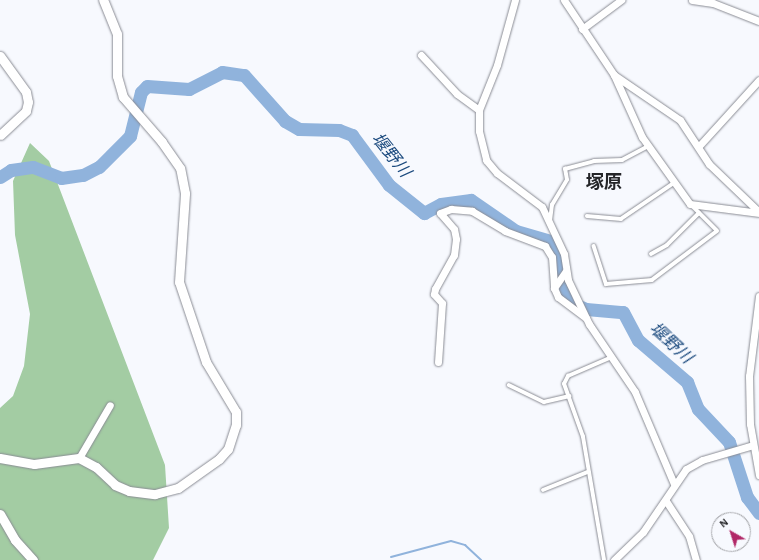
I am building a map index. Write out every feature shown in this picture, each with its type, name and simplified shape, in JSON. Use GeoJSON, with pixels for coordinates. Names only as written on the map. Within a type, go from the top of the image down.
{"type":"FeatureCollection","features":[{"type":"Feature","properties":{"kind":"street"},"geometry":{"type":"LineString","coordinates":[[0,458],[34,464],[79,458],[129,492],[168,492],[189,482],[219,459],[228,449],[236,426],[236,412],[206,362],[179,282],[185,193],[180,168],[162,142],[129,107],[117,76],[116,34],[103,0]]}},
{"type":"Feature","properties":{"kind":"street"},"geometry":{"type":"LineString","coordinates":[[515,0],[497,65],[479,110],[479,131],[486,160],[497,173],[542,208],[564,254],[566,272],[579,303],[586,317],[634,392],[674,484]]}},
{"type":"Feature","properties":{"kind":"street"},"geometry":{"type":"LineString","coordinates":[[564,0],[614,75],[648,145],[690,204],[759,212]]}},
{"type":"Feature","properties":{"kind":"street"},"geometry":{"type":"LineString","coordinates":[[582,29],[621,0]]}},
{"type":"Feature","properties":{"kind":"street"},"geometry":{"type":"LineString","coordinates":[[692,0],[713,3],[759,21]]}},
{"type":"Feature","properties":{"kind":"street"},"geometry":{"type":"LineString","coordinates":[[421,55],[457,94],[479,110]]}},
{"type":"Feature","properties":{"kind":"street"},"geometry":{"type":"LineString","coordinates":[[0,56],[26,92],[28,102],[26,111],[0,135]]}},
{"type":"Feature","properties":{"kind":"street"},"geometry":{"type":"LineString","coordinates":[[614,75],[680,120],[709,164],[759,212]]}},
{"type":"Feature","properties":{"kind":"street"},"geometry":{"type":"LineString","coordinates":[[698,146],[759,80]]}},
{"type":"Feature","properties":{"kind":"street"},"geometry":{"type":"LineString","coordinates":[[438,362],[442,303],[434,294],[435,288],[454,254],[456,239],[454,228],[440,213],[451,209],[472,211],[505,231],[545,246],[552,257],[554,286],[564,303],[586,317]]}},
{"type":"Feature","properties":{"kind":"street"},"geometry":{"type":"LineString","coordinates":[[554,286],[566,272]]}},
{"type":"Feature","properties":{"kind":"street"},"geometry":{"type":"LineString","coordinates":[[759,296],[750,376],[753,445],[759,475]]}},
{"type":"Feature","properties":{"kind":"street"},"geometry":{"type":"LineString","coordinates":[[79,458],[110,405]]}},
{"type":"Feature","properties":{"kind":"street"},"geometry":{"type":"LineString","coordinates":[[614,560],[643,532],[666,501],[674,484],[696,463],[753,445]]}},
{"type":"Feature","properties":{"kind":"street"},"geometry":{"type":"LineString","coordinates":[[666,501],[683,525],[696,560]]}},
{"type":"Feature","properties":{"kind":"street"},"geometry":{"type":"LineString","coordinates":[[0,514],[15,540],[33,560]]}},
{"type":"Feature","properties":{"kind":"lane"},"geometry":{"type":"LineString","coordinates":[[550,222],[552,205],[566,180],[565,169],[594,161],[622,160],[648,145]]}},
{"type":"Feature","properties":{"kind":"lane"},"geometry":{"type":"LineString","coordinates":[[587,216],[621,219],[674,183]]}},
{"type":"Feature","properties":{"kind":"lane"},"geometry":{"type":"LineString","coordinates":[[594,246],[606,284],[652,280],[717,231],[690,204]]}},
{"type":"Feature","properties":{"kind":"lane"},"geometry":{"type":"LineString","coordinates":[[651,254],[667,245],[699,213]]}},
{"type":"Feature","properties":{"kind":"lane"},"geometry":{"type":"LineString","coordinates":[[604,560],[583,437],[564,384],[568,376],[612,357]]}},
{"type":"Feature","properties":{"kind":"lane"},"geometry":{"type":"LineString","coordinates":[[509,385],[544,402],[569,396]]}},
{"type":"Feature","properties":{"kind":"lane"},"geometry":{"type":"LineString","coordinates":[[543,490],[588,472]]}},
{"type":"Feature","properties":{"kind":"green space"},"geometry":{"type":"Polygon","coordinates":[[[30,143],[49,161],[165,465],[169,528],[153,560],[0,560],[0,408],[13,396],[24,366],[30,314],[15,235],[13,181],[30,143]]]}},
{"type":"Feature","properties":{"kind":"waterway","name":"堰野川"},"geometry":{"type":"LineString","coordinates":[[0,177],[11,170],[33,167],[61,178],[83,175],[99,167],[130,136],[141,92],[147,86],[189,89],[222,72],[244,75],[285,121],[299,129],[339,130],[352,135],[389,185],[424,213],[441,204],[471,200],[516,231],[550,241],[556,251],[561,289],[572,303],[586,309],[623,312],[638,340],[687,382],[698,409],[729,442],[747,497],[759,513]]}},
{"type":"Feature","properties":{"kind":"waterway"},"geometry":{"type":"LineString","coordinates":[[391,557],[451,541],[465,545],[481,560]]}},
{"type":"Feature","properties":{"kind":"district","name":"塚原"},"geometry":{"type":"Point","coordinates":[604,183]}}]}
